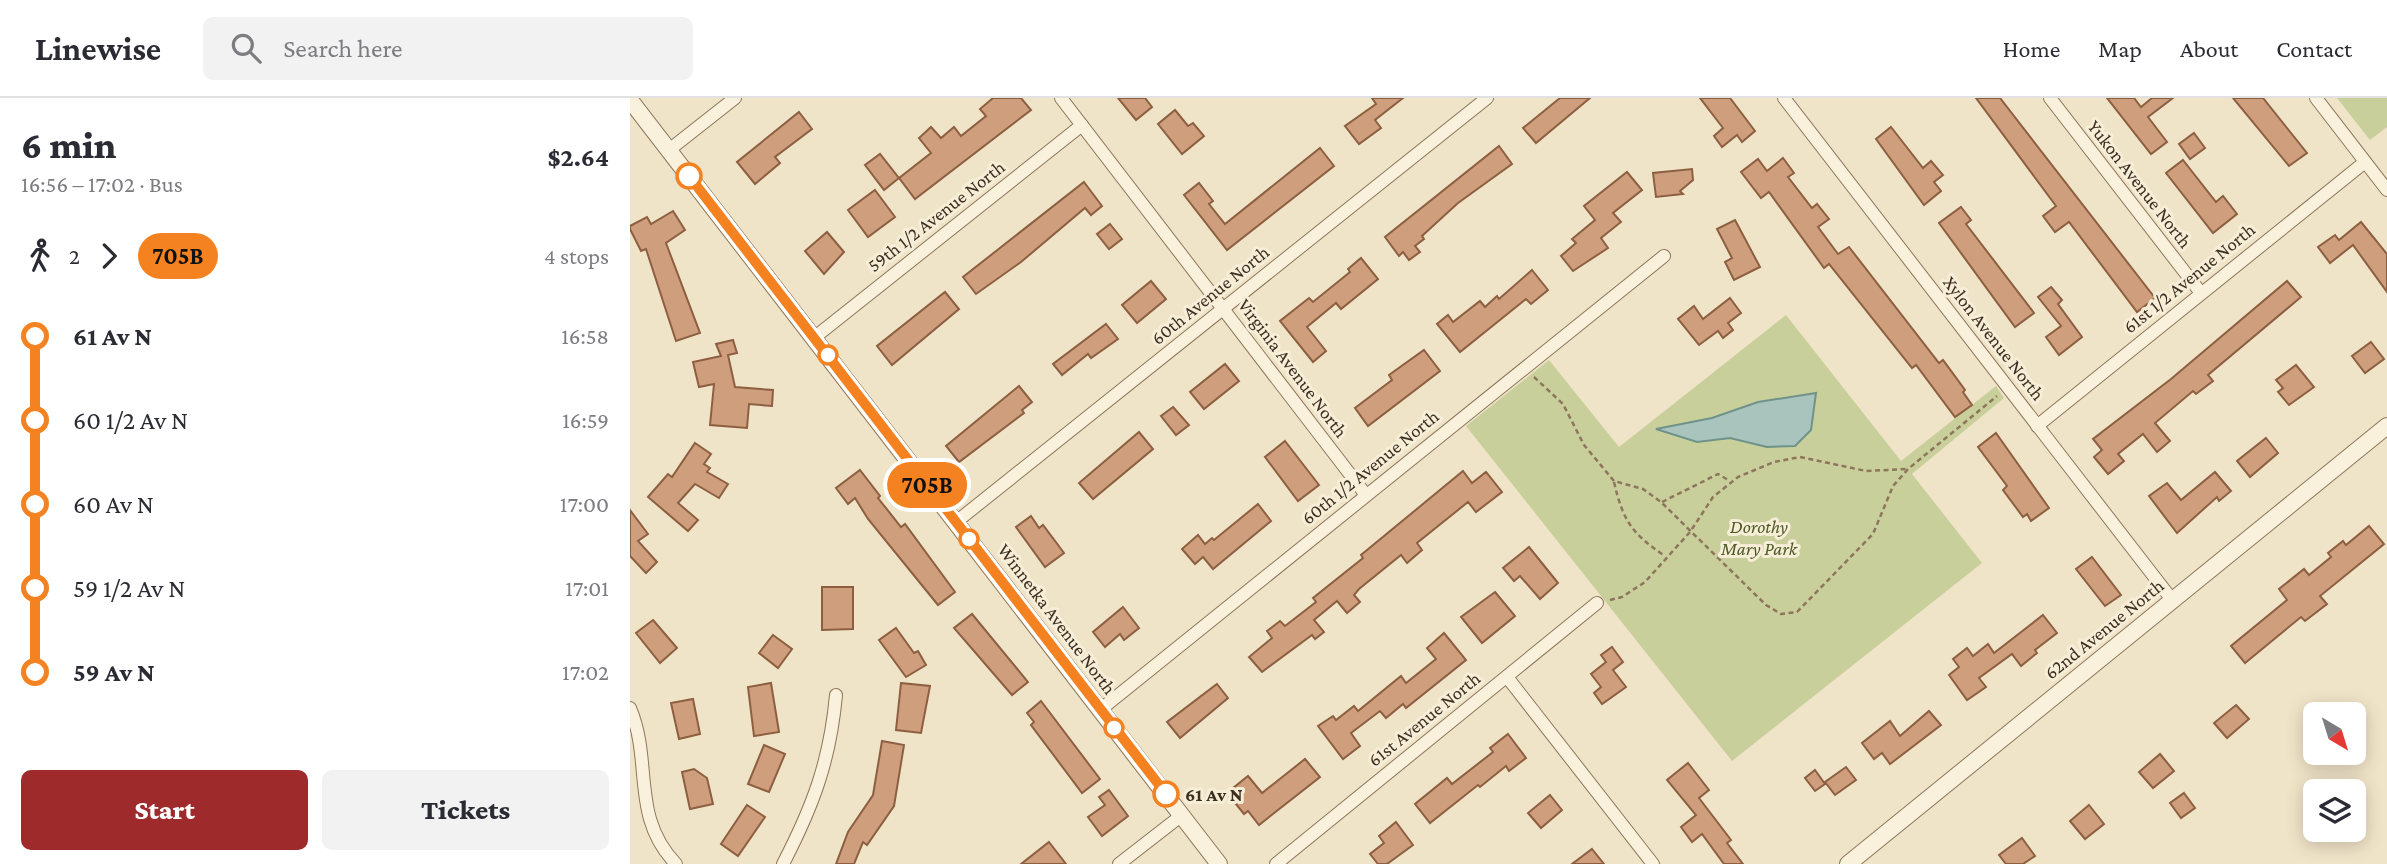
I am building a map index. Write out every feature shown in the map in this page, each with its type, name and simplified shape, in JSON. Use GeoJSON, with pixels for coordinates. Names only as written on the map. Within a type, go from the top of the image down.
{"type":"FeatureCollection","features":[{"type":"Feature","properties":{"kind":"street"},"geometry":{"type":"LineString","coordinates":[[669,150],[735,98]]}},
{"type":"Feature","properties":{"kind":"street","name":"Virginia Avenue North"},"geometry":{"type":"LineString","coordinates":[[1061,98],[1366,495]]}},
{"type":"Feature","properties":{"kind":"street","name":"60th Avenue North"},"geometry":{"type":"LineString","coordinates":[[956,522],[1487,98]]}},
{"type":"Feature","properties":{"kind":"street","name":"Xylon Avenue North"},"geometry":{"type":"LineString","coordinates":[[1784,98],[2173,601]]}},
{"type":"Feature","properties":{"kind":"street","name":"Yukon Avenue North"},"geometry":{"type":"LineString","coordinates":[[2050,98],[2201,293]]}},
{"type":"Feature","properties":{"kind":"street"},"geometry":{"type":"LineString","coordinates":[[2316,98],[2387,190]]}},
{"type":"Feature","properties":{"kind":"street","name":"Winnetka Avenue North"},"geometry":{"type":"LineString","coordinates":[[630,100],[1219,864]]}},
{"type":"Feature","properties":{"kind":"street","name":"59th 1/2 Avenue North"},"geometry":{"type":"LineString","coordinates":[[815,337],[1082,125]]}},
{"type":"Feature","properties":{"kind":"street","name":"61st 1/2 Avenue North"},"geometry":{"type":"LineString","coordinates":[[2038,426],[2365,162]]}},
{"type":"Feature","properties":{"kind":"street","name":"60th 1/2 Avenue North"},"geometry":{"type":"LineString","coordinates":[[1100,709],[1664,256]]}},
{"type":"Feature","properties":{"kind":"street","name":"62nd Avenue North"},"geometry":{"type":"LineString","coordinates":[[1847,864],[2387,426]]}},
{"type":"Feature","properties":{"kind":"street","name":"61st Avenue North"},"geometry":{"type":"LineString","coordinates":[[1276,864],[1597,603]]}},
{"type":"Feature","properties":{"kind":"street"},"geometry":{"type":"LineString","coordinates":[[1507,677],[1653,864]]}},
{"type":"Feature","properties":{"kind":"street"},"geometry":{"type":"LineString","coordinates":[[783,864],[816,797],[825,768],[836,695]]}},
{"type":"Feature","properties":{"kind":"street"},"geometry":{"type":"LineString","coordinates":[[630,708],[639,740],[636,777],[652,831],[663,850],[676,864]]}},
{"type":"Feature","properties":{"kind":"street"},"geometry":{"type":"LineString","coordinates":[[1119,864],[1182,815]]}},
{"type":"Feature","properties":{"kind":"path"},"geometry":{"type":"LineString","coordinates":[[1532,374],[1543,388],[1563,404],[1584,445],[1614,481],[1618,498],[1633,531],[1644,544],[1665,556]]}},
{"type":"Feature","properties":{"kind":"path"},"geometry":{"type":"LineString","coordinates":[[1614,481],[1643,489],[1661,502],[1766,605],[1781,614],[1797,612],[1873,534],[1893,486],[1908,469],[2008,387]]}},
{"type":"Feature","properties":{"kind":"path"},"geometry":{"type":"LineString","coordinates":[[1597,603],[1622,597],[1646,582],[1665,556],[1690,532],[1713,497],[1730,481],[1774,463],[1800,457],[1866,471],[1908,469]]}},
{"type":"Feature","properties":{"kind":"path"},"geometry":{"type":"LineString","coordinates":[[1661,502],[1718,474],[1730,481]]}},
{"type":"Feature","properties":{"kind":"green space"},"geometry":{"type":"Polygon","coordinates":[[[2337,98],[2387,98],[2387,127],[2370,140],[2337,98]]]}},
{"type":"Feature","properties":{"kind":"green space","name":"Dorothy Mary Park"},"geometry":{"type":"Polygon","coordinates":[[[1786,315],[1901,461],[1996,386],[2004,398],[1912,474],[1982,563],[1732,761],[1466,426],[1549,360],[1619,447],[1786,315]]]}},
{"type":"Feature","properties":{"kind":"water"},"geometry":{"type":"Polygon","coordinates":[[[1816,393],[1811,430],[1795,446],[1767,447],[1730,438],[1697,442],[1656,429],[1712,418],[1758,402],[1816,393]]]}},
{"type":"Feature","properties":{"kind":"building"},"geometry":{"type":"Polygon","coordinates":[[[993,98],[1021,98],[1031,110],[915,199],[899,178],[931,153],[919,138],[931,127],[941,138],[954,127],[961,136],[986,116],[980,109],[993,98]]]}},
{"type":"Feature","properties":{"kind":"building"},"geometry":{"type":"Polygon","coordinates":[[[1118,98],[1145,98],[1152,107],[1136,120],[1118,98]]]}},
{"type":"Feature","properties":{"kind":"building"},"geometry":{"type":"Polygon","coordinates":[[[1372,98],[1403,98],[1375,120],[1381,128],[1359,144],[1345,126],[1376,104],[1372,98]]]}},
{"type":"Feature","properties":{"kind":"building"},"geometry":{"type":"Polygon","coordinates":[[[1560,98],[1590,98],[1536,143],[1523,128],[1560,98]]]}},
{"type":"Feature","properties":{"kind":"building"},"geometry":{"type":"Polygon","coordinates":[[[1700,98],[1730,98],[1755,131],[1742,142],[1737,135],[1722,147],[1714,136],[1723,128],[1700,98]]]}},
{"type":"Feature","properties":{"kind":"building"},"geometry":{"type":"Polygon","coordinates":[[[1976,98],[2000,98],[2155,298],[2137,312],[2069,222],[2055,232],[2043,216],[2056,206],[1976,98]]]}},
{"type":"Feature","properties":{"kind":"building"},"geometry":{"type":"Polygon","coordinates":[[[2107,98],[2134,98],[2141,107],[2152,98],[2173,98],[2148,117],[2167,142],[2151,154],[2107,98]]]}},
{"type":"Feature","properties":{"kind":"building"},"geometry":{"type":"Polygon","coordinates":[[[2233,98],[2263,98],[2307,153],[2289,166],[2233,98]]]}},
{"type":"Feature","properties":{"kind":"building"},"geometry":{"type":"Polygon","coordinates":[[[1175,110],[1188,126],[1193,123],[1204,136],[1182,154],[1158,124],[1175,110]]]}},
{"type":"Feature","properties":{"kind":"building"},"geometry":{"type":"Polygon","coordinates":[[[799,112],[812,129],[775,157],[780,163],[755,184],[737,162],[799,112]]]}},
{"type":"Feature","properties":{"kind":"building"},"geometry":{"type":"Polygon","coordinates":[[[1891,127],[1923,168],[1931,161],[1943,175],[1934,182],[1941,191],[1924,205],[1876,139],[1891,127]]]}},
{"type":"Feature","properties":{"kind":"building"},"geometry":{"type":"Polygon","coordinates":[[[2194,133],[2205,148],[2190,159],[2179,144],[2194,133]]]}},
{"type":"Feature","properties":{"kind":"building"},"geometry":{"type":"Polygon","coordinates":[[[1499,146],[1512,164],[1458,203],[1422,236],[1424,239],[1415,246],[1420,252],[1409,260],[1403,252],[1399,256],[1385,237],[1499,146]]]}},
{"type":"Feature","properties":{"kind":"building"},"geometry":{"type":"Polygon","coordinates":[[[1320,148],[1334,166],[1227,250],[1184,195],[1199,183],[1213,201],[1209,204],[1225,224],[1320,148]]]}},
{"type":"Feature","properties":{"kind":"building"},"geometry":{"type":"Polygon","coordinates":[[[880,154],[899,178],[884,190],[865,165],[880,154]]]}},
{"type":"Feature","properties":{"kind":"building"},"geometry":{"type":"Polygon","coordinates":[[[1783,158],[1794,173],[1788,177],[1812,208],[1817,204],[1829,219],[1818,227],[1838,254],[1849,247],[1939,363],[1943,360],[1965,390],[1963,392],[1972,405],[1955,417],[1916,365],[1912,368],[1829,264],[1824,268],[1769,192],[1761,198],[1741,172],[1758,159],[1767,171],[1783,158]]]}},
{"type":"Feature","properties":{"kind":"building"},"geometry":{"type":"Polygon","coordinates":[[[2183,160],[2216,202],[2223,196],[2237,214],[2213,233],[2166,173],[2183,160]]]}},
{"type":"Feature","properties":{"kind":"building"},"geometry":{"type":"Polygon","coordinates":[[[1692,169],[1693,180],[1680,191],[1683,194],[1656,197],[1653,173],[1692,169]]]}},
{"type":"Feature","properties":{"kind":"building"},"geometry":{"type":"Polygon","coordinates":[[[1627,172],[1642,190],[1613,213],[1621,222],[1601,238],[1608,248],[1573,271],[1561,256],[1576,243],[1572,239],[1595,220],[1584,206],[1627,172]]]}},
{"type":"Feature","properties":{"kind":"building"},"geometry":{"type":"Polygon","coordinates":[[[1084,182],[1102,206],[1091,215],[1085,208],[1021,262],[976,294],[963,277],[1084,182]]]}},
{"type":"Feature","properties":{"kind":"building"},"geometry":{"type":"Polygon","coordinates":[[[875,190],[895,217],[868,237],[848,210],[875,190]]]}},
{"type":"Feature","properties":{"kind":"building"},"geometry":{"type":"Polygon","coordinates":[[[1961,207],[1971,220],[1966,224],[2034,313],[2015,327],[1939,223],[1961,207]]]}},
{"type":"Feature","properties":{"kind":"building"},"geometry":{"type":"Polygon","coordinates":[[[673,211],[685,230],[666,243],[700,333],[676,341],[646,249],[641,251],[630,229],[630,226],[647,217],[651,224],[673,211]]]}},
{"type":"Feature","properties":{"kind":"building"},"geometry":{"type":"Polygon","coordinates":[[[1735,220],[1760,267],[1734,280],[1725,262],[1732,258],[1717,229],[1735,220]]]}},
{"type":"Feature","properties":{"kind":"building"},"geometry":{"type":"Polygon","coordinates":[[[2361,222],[2387,254],[2387,292],[2353,245],[2330,263],[2318,247],[2335,235],[2339,240],[2361,222]]]}},
{"type":"Feature","properties":{"kind":"building"},"geometry":{"type":"Polygon","coordinates":[[[1110,224],[1122,239],[1109,249],[1097,234],[1110,224]]]}},
{"type":"Feature","properties":{"kind":"building"},"geometry":{"type":"Polygon","coordinates":[[[827,232],[844,252],[824,274],[805,251],[827,232]]]}},
{"type":"Feature","properties":{"kind":"building"},"geometry":{"type":"Polygon","coordinates":[[[1361,258],[1378,279],[1341,309],[1336,303],[1307,327],[1326,351],[1313,362],[1280,321],[1309,298],[1313,302],[1350,272],[1348,269],[1361,258]]]}},
{"type":"Feature","properties":{"kind":"building"},"geometry":{"type":"Polygon","coordinates":[[[1532,270],[1548,290],[1531,304],[1526,299],[1460,352],[1437,324],[1448,315],[1453,322],[1480,301],[1485,307],[1497,296],[1499,299],[1532,270]]]}},
{"type":"Feature","properties":{"kind":"building"},"geometry":{"type":"Polygon","coordinates":[[[1151,281],[1166,299],[1137,323],[1122,305],[1151,281]]]}},
{"type":"Feature","properties":{"kind":"building"},"geometry":{"type":"Polygon","coordinates":[[[2287,281],[2301,297],[2208,375],[2213,381],[2196,394],[2193,391],[2155,423],[2170,441],[2157,452],[2143,434],[2118,454],[2124,461],[2108,474],[2094,457],[2102,450],[2093,439],[2171,379],[2287,281]]]}},
{"type":"Feature","properties":{"kind":"building"},"geometry":{"type":"Polygon","coordinates":[[[2051,287],[2062,300],[2058,304],[2082,337],[2059,355],[2046,337],[2061,326],[2038,297],[2051,287]]]}},
{"type":"Feature","properties":{"kind":"building"},"geometry":{"type":"Polygon","coordinates":[[[945,292],[959,309],[892,365],[877,346],[945,292]]]}},
{"type":"Feature","properties":{"kind":"building"},"geometry":{"type":"Polygon","coordinates":[[[1730,298],[1741,313],[1728,323],[1733,330],[1723,338],[1718,331],[1699,345],[1678,319],[1694,306],[1703,319],[1730,298]]]}},
{"type":"Feature","properties":{"kind":"building"},"geometry":{"type":"Polygon","coordinates":[[[1106,324],[1118,339],[1091,358],[1088,354],[1062,375],[1053,364],[1106,324]]]}},
{"type":"Feature","properties":{"kind":"building"},"geometry":{"type":"Polygon","coordinates":[[[733,340],[737,353],[728,355],[735,387],[773,390],[772,406],[749,404],[747,428],[710,425],[714,384],[699,387],[693,362],[721,356],[716,344],[733,340]]]}},
{"type":"Feature","properties":{"kind":"building"},"geometry":{"type":"Polygon","coordinates":[[[2371,342],[2384,359],[2365,373],[2352,356],[2371,342]]]}},
{"type":"Feature","properties":{"kind":"building"},"geometry":{"type":"Polygon","coordinates":[[[1424,350],[1440,371],[1368,426],[1355,408],[1392,380],[1389,375],[1424,350]]]}},
{"type":"Feature","properties":{"kind":"building"},"geometry":{"type":"Polygon","coordinates":[[[1225,364],[1239,381],[1204,409],[1190,392],[1225,364]]]}},
{"type":"Feature","properties":{"kind":"building"},"geometry":{"type":"Polygon","coordinates":[[[2296,365],[2314,387],[2289,405],[2278,392],[2283,388],[2276,380],[2296,365]]]}},
{"type":"Feature","properties":{"kind":"building"},"geometry":{"type":"Polygon","coordinates":[[[1019,386],[1032,402],[1022,410],[1024,413],[959,462],[946,446],[1019,386]]]}},
{"type":"Feature","properties":{"kind":"building"},"geometry":{"type":"Polygon","coordinates":[[[1173,407],[1189,425],[1176,435],[1161,416],[1173,407]]]}},
{"type":"Feature","properties":{"kind":"building"},"geometry":{"type":"Polygon","coordinates":[[[1139,432],[1153,449],[1093,499],[1079,483],[1139,432]]]}},
{"type":"Feature","properties":{"kind":"building"},"geometry":{"type":"Polygon","coordinates":[[[1996,433],[2049,508],[2031,521],[2027,514],[2023,517],[2003,490],[2007,486],[1978,447],[1996,433]]]}},
{"type":"Feature","properties":{"kind":"building"},"geometry":{"type":"Polygon","coordinates":[[[2266,438],[2278,453],[2250,477],[2237,461],[2266,438]]]}},
{"type":"Feature","properties":{"kind":"building"},"geometry":{"type":"Polygon","coordinates":[[[1285,441],[1319,485],[1298,501],[1265,457],[1285,441]]]}},
{"type":"Feature","properties":{"kind":"building"},"geometry":{"type":"Polygon","coordinates":[[[695,443],[711,454],[704,464],[710,468],[707,472],[728,484],[719,498],[695,484],[678,503],[698,520],[688,531],[648,497],[668,474],[672,477],[695,443]]]}},
{"type":"Feature","properties":{"kind":"building"},"geometry":{"type":"Polygon","coordinates":[[[860,470],[880,496],[878,498],[901,527],[905,524],[955,592],[938,605],[868,519],[855,498],[848,504],[836,488],[860,470]]]}},
{"type":"Feature","properties":{"kind":"building"},"geometry":{"type":"Polygon","coordinates":[[[1463,471],[1472,483],[1486,472],[1502,492],[1476,512],[1468,502],[1417,543],[1422,550],[1407,563],[1401,555],[1359,589],[1354,595],[1360,602],[1347,613],[1337,601],[1314,620],[1324,632],[1315,639],[1312,635],[1262,672],[1249,657],[1272,638],[1267,631],[1280,621],[1285,626],[1316,602],[1313,598],[1363,558],[1361,555],[1463,471]]]}},
{"type":"Feature","properties":{"kind":"building"},"geometry":{"type":"Polygon","coordinates":[[[2215,472],[2231,491],[2219,501],[2217,497],[2177,533],[2149,496],[2167,483],[2181,500],[2215,472]]]}},
{"type":"Feature","properties":{"kind":"building"},"geometry":{"type":"Polygon","coordinates":[[[1258,504],[1271,521],[1213,569],[1203,557],[1195,564],[1182,549],[1198,535],[1205,544],[1212,538],[1214,540],[1258,504]]]}},
{"type":"Feature","properties":{"kind":"building"},"geometry":{"type":"Polygon","coordinates":[[[630,510],[648,534],[638,541],[657,562],[646,573],[630,556],[630,510]]]}},
{"type":"Feature","properties":{"kind":"building"},"geometry":{"type":"Polygon","coordinates":[[[1031,516],[1039,528],[1043,525],[1064,553],[1045,567],[1016,527],[1031,516]]]}},
{"type":"Feature","properties":{"kind":"building"},"geometry":{"type":"Polygon","coordinates":[[[2369,526],[2384,544],[2320,596],[2327,604],[2305,621],[2301,617],[2245,663],[2231,646],[2287,600],[2279,589],[2304,569],[2309,575],[2331,557],[2328,553],[2343,541],[2346,545],[2369,526]]]}},
{"type":"Feature","properties":{"kind":"building"},"geometry":{"type":"Polygon","coordinates":[[[1529,547],[1558,583],[1540,599],[1520,576],[1514,581],[1503,568],[1529,547]]]}},
{"type":"Feature","properties":{"kind":"building"},"geometry":{"type":"Polygon","coordinates":[[[2092,557],[2121,595],[2105,606],[2076,569],[2092,557]]]}},
{"type":"Feature","properties":{"kind":"building"},"geometry":{"type":"Polygon","coordinates":[[[822,587],[853,587],[853,629],[822,630],[822,587]]]}},
{"type":"Feature","properties":{"kind":"building"},"geometry":{"type":"Polygon","coordinates":[[[1495,592],[1515,616],[1482,643],[1461,617],[1495,592]]]}},
{"type":"Feature","properties":{"kind":"building"},"geometry":{"type":"Polygon","coordinates":[[[1123,607],[1139,628],[1124,640],[1120,634],[1105,647],[1093,632],[1123,607]]]}},
{"type":"Feature","properties":{"kind":"building"},"geometry":{"type":"Polygon","coordinates":[[[972,614],[1028,682],[1012,695],[954,628],[972,614]]]}},
{"type":"Feature","properties":{"kind":"building"},"geometry":{"type":"Polygon","coordinates":[[[2043,615],[2057,633],[2035,650],[2037,653],[2021,666],[2012,654],[1979,678],[1986,687],[1967,700],[1949,675],[1959,667],[1953,659],[1967,648],[1973,656],[1988,644],[1994,653],[2043,615]]]}},
{"type":"Feature","properties":{"kind":"building"},"geometry":{"type":"Polygon","coordinates":[[[653,620],[677,648],[660,663],[636,633],[653,620]]]}},
{"type":"Feature","properties":{"kind":"building"},"geometry":{"type":"Polygon","coordinates":[[[896,628],[914,653],[918,651],[926,665],[906,677],[879,640],[896,628]]]}},
{"type":"Feature","properties":{"kind":"building"},"geometry":{"type":"Polygon","coordinates":[[[1444,633],[1466,660],[1406,708],[1403,704],[1386,718],[1380,711],[1351,733],[1360,746],[1343,759],[1318,726],[1333,716],[1336,720],[1354,706],[1358,711],[1401,676],[1406,683],[1436,659],[1427,648],[1444,633]]]}},
{"type":"Feature","properties":{"kind":"building"},"geometry":{"type":"Polygon","coordinates":[[[773,635],[792,649],[778,668],[759,653],[773,635]]]}},
{"type":"Feature","properties":{"kind":"building"},"geometry":{"type":"Polygon","coordinates":[[[1612,647],[1623,662],[1613,670],[1626,687],[1602,704],[1594,693],[1601,687],[1591,674],[1606,662],[1601,655],[1612,647]]]}},
{"type":"Feature","properties":{"kind":"building"},"geometry":{"type":"Polygon","coordinates":[[[771,683],[779,732],[754,736],[748,687],[771,683]]]}},
{"type":"Feature","properties":{"kind":"building"},"geometry":{"type":"Polygon","coordinates":[[[901,683],[930,686],[921,733],[896,730],[901,683]]]}},
{"type":"Feature","properties":{"kind":"building"},"geometry":{"type":"Polygon","coordinates":[[[1217,684],[1228,698],[1180,738],[1167,722],[1217,684]]]}},
{"type":"Feature","properties":{"kind":"building"},"geometry":{"type":"Polygon","coordinates":[[[693,699],[700,734],[679,739],[671,703],[693,699]]]}},
{"type":"Feature","properties":{"kind":"building"},"geometry":{"type":"Polygon","coordinates":[[[1041,701],[1100,779],[1082,793],[1031,725],[1034,722],[1027,713],[1041,701]]]}},
{"type":"Feature","properties":{"kind":"building"},"geometry":{"type":"Polygon","coordinates":[[[2236,705],[2249,719],[2227,738],[2214,723],[2236,705]]]}},
{"type":"Feature","properties":{"kind":"building"},"geometry":{"type":"Polygon","coordinates":[[[1929,711],[1941,725],[1890,764],[1882,753],[1874,759],[1862,743],[1890,721],[1900,736],[1929,711]]]}},
{"type":"Feature","properties":{"kind":"building"},"geometry":{"type":"Polygon","coordinates":[[[1508,734],[1526,758],[1509,771],[1506,766],[1430,823],[1415,804],[1447,778],[1452,784],[1493,752],[1490,748],[1508,734]]]}},
{"type":"Feature","properties":{"kind":"building"},"geometry":{"type":"Polygon","coordinates":[[[882,741],[904,745],[894,806],[867,845],[863,842],[854,864],[836,864],[848,832],[873,795],[882,741]]]}},
{"type":"Feature","properties":{"kind":"building"},"geometry":{"type":"Polygon","coordinates":[[[764,745],[785,754],[769,792],[748,784],[764,745]]]}},
{"type":"Feature","properties":{"kind":"building"},"geometry":{"type":"Polygon","coordinates":[[[2160,754],[2174,771],[2153,788],[2139,772],[2160,754]]]}},
{"type":"Feature","properties":{"kind":"building"},"geometry":{"type":"Polygon","coordinates":[[[1305,759],[1320,777],[1259,825],[1248,811],[1244,814],[1227,793],[1248,776],[1262,793],[1305,759]]]}},
{"type":"Feature","properties":{"kind":"building"},"geometry":{"type":"Polygon","coordinates":[[[1688,763],[1709,790],[1699,798],[1731,840],[1727,843],[1743,864],[1724,864],[1702,834],[1692,842],[1681,827],[1696,815],[1667,780],[1688,763]]]}},
{"type":"Feature","properties":{"kind":"building"},"geometry":{"type":"Polygon","coordinates":[[[1846,767],[1856,780],[1835,795],[1825,782],[1846,767]]]}},
{"type":"Feature","properties":{"kind":"building"},"geometry":{"type":"Polygon","coordinates":[[[694,769],[707,778],[713,804],[690,809],[682,772],[694,769]]]}},
{"type":"Feature","properties":{"kind":"building"},"geometry":{"type":"Polygon","coordinates":[[[1815,770],[1825,784],[1815,791],[1805,778],[1815,770]]]}},
{"type":"Feature","properties":{"kind":"building"},"geometry":{"type":"Polygon","coordinates":[[[1109,790],[1128,816],[1102,836],[1088,817],[1105,805],[1099,797],[1109,790]]]}},
{"type":"Feature","properties":{"kind":"building"},"geometry":{"type":"Polygon","coordinates":[[[2184,793],[2195,808],[2181,818],[2170,803],[2184,793]]]}},
{"type":"Feature","properties":{"kind":"building"},"geometry":{"type":"Polygon","coordinates":[[[1550,795],[1562,810],[1541,828],[1528,813],[1550,795]]]}},
{"type":"Feature","properties":{"kind":"building"},"geometry":{"type":"Polygon","coordinates":[[[747,805],[765,817],[738,856],[721,844],[747,805]]]}},
{"type":"Feature","properties":{"kind":"building"},"geometry":{"type":"Polygon","coordinates":[[[2089,805],[2104,824],[2085,839],[2070,821],[2089,805]]]}},
{"type":"Feature","properties":{"kind":"building"},"geometry":{"type":"Polygon","coordinates":[[[1396,822],[1413,845],[1387,864],[1378,864],[1370,854],[1384,843],[1379,836],[1396,822]]]}},
{"type":"Feature","properties":{"kind":"building"},"geometry":{"type":"Polygon","coordinates":[[[2022,838],[2035,856],[2023,864],[2006,864],[1999,855],[2022,838]]]}},
{"type":"Feature","properties":{"kind":"building"},"geometry":{"type":"Polygon","coordinates":[[[1049,842],[1066,864],[1021,864],[1049,842]]]}},
{"type":"Feature","properties":{"kind":"building"},"geometry":{"type":"Polygon","coordinates":[[[1592,849],[1604,864],[1572,864],[1592,849]]]}},
{"type":"Feature","properties":{"kind":"bus line","name":"705B"},"geometry":{"type":"LineString","coordinates":[[689,176],[1166,794]]}},
{"type":"Feature","properties":{"kind":"place","name":"61 Av N"},"geometry":{"type":"Point","coordinates":[1166,794]}}]}
